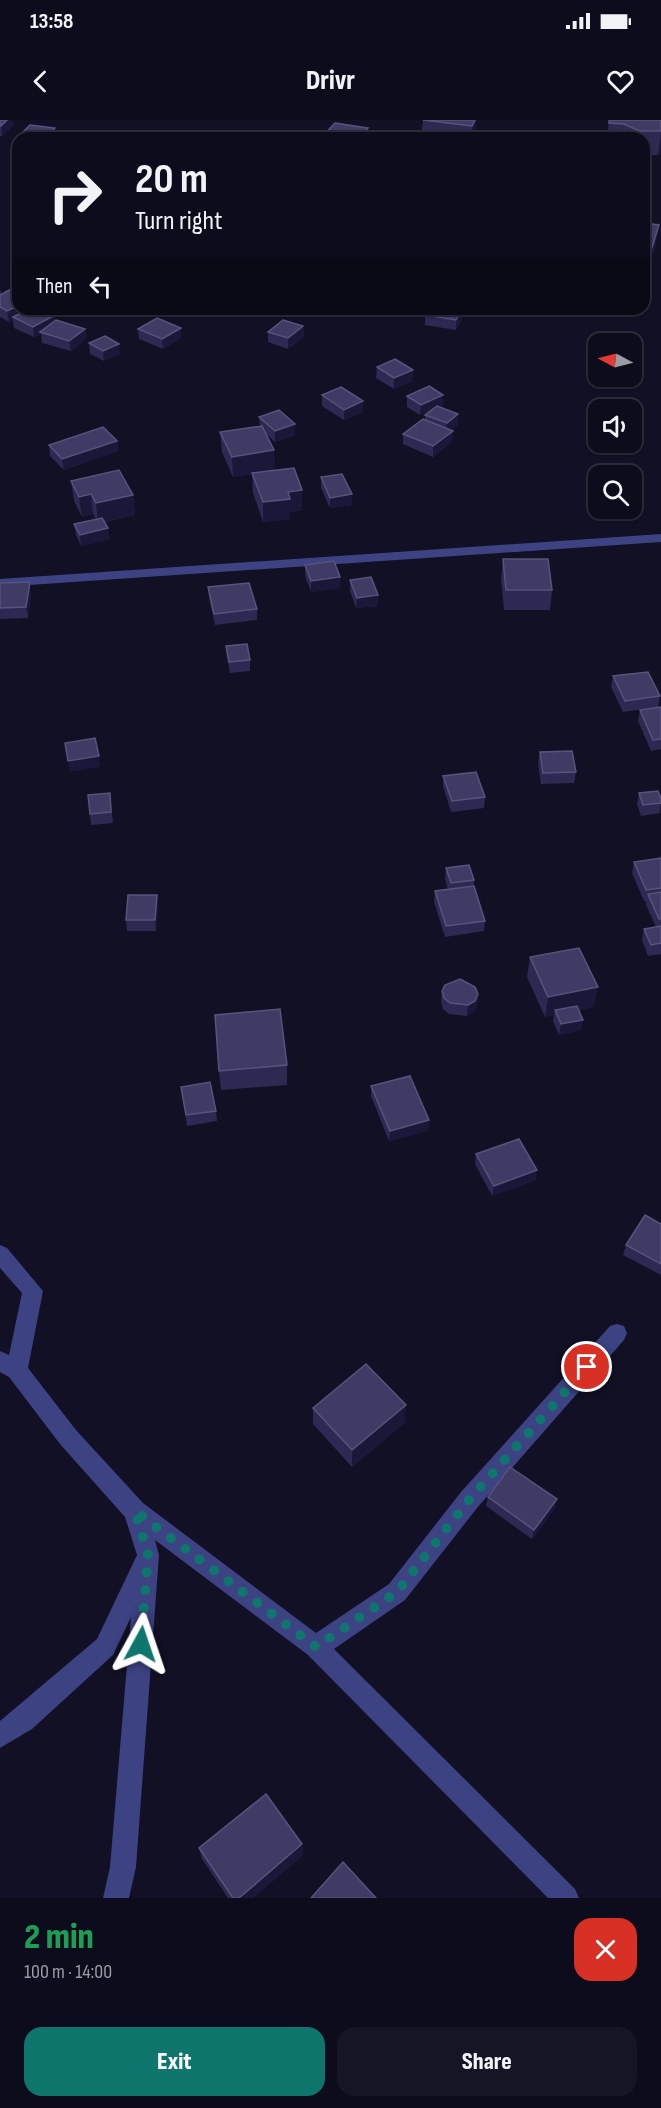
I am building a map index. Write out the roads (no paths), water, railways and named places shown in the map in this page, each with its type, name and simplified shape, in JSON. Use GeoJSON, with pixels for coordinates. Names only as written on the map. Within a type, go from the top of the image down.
{"type":"FeatureCollection","features":[{"type":"Feature","properties":{"kind":"street"},"geometry":{"type":"LineString","coordinates":[[0,583],[661,537]]}},
{"type":"Feature","properties":{"kind":"street"},"geometry":{"type":"LineString","coordinates":[[0,1254],[33,1291],[8,1365],[68,1437],[135,1511],[316,1647],[566,1898]]}},
{"type":"Feature","properties":{"kind":"street"},"geometry":{"type":"LineString","coordinates":[[316,1647],[397,1592],[469,1500],[617,1333]]}},
{"type":"Feature","properties":{"kind":"street"},"geometry":{"type":"LineString","coordinates":[[116,1898],[123,1867],[148,1555],[135,1511]]}},
{"type":"Feature","properties":{"kind":"street"},"geometry":{"type":"LineString","coordinates":[[0,1736],[23,1720],[105,1647],[148,1555]]}}]}
